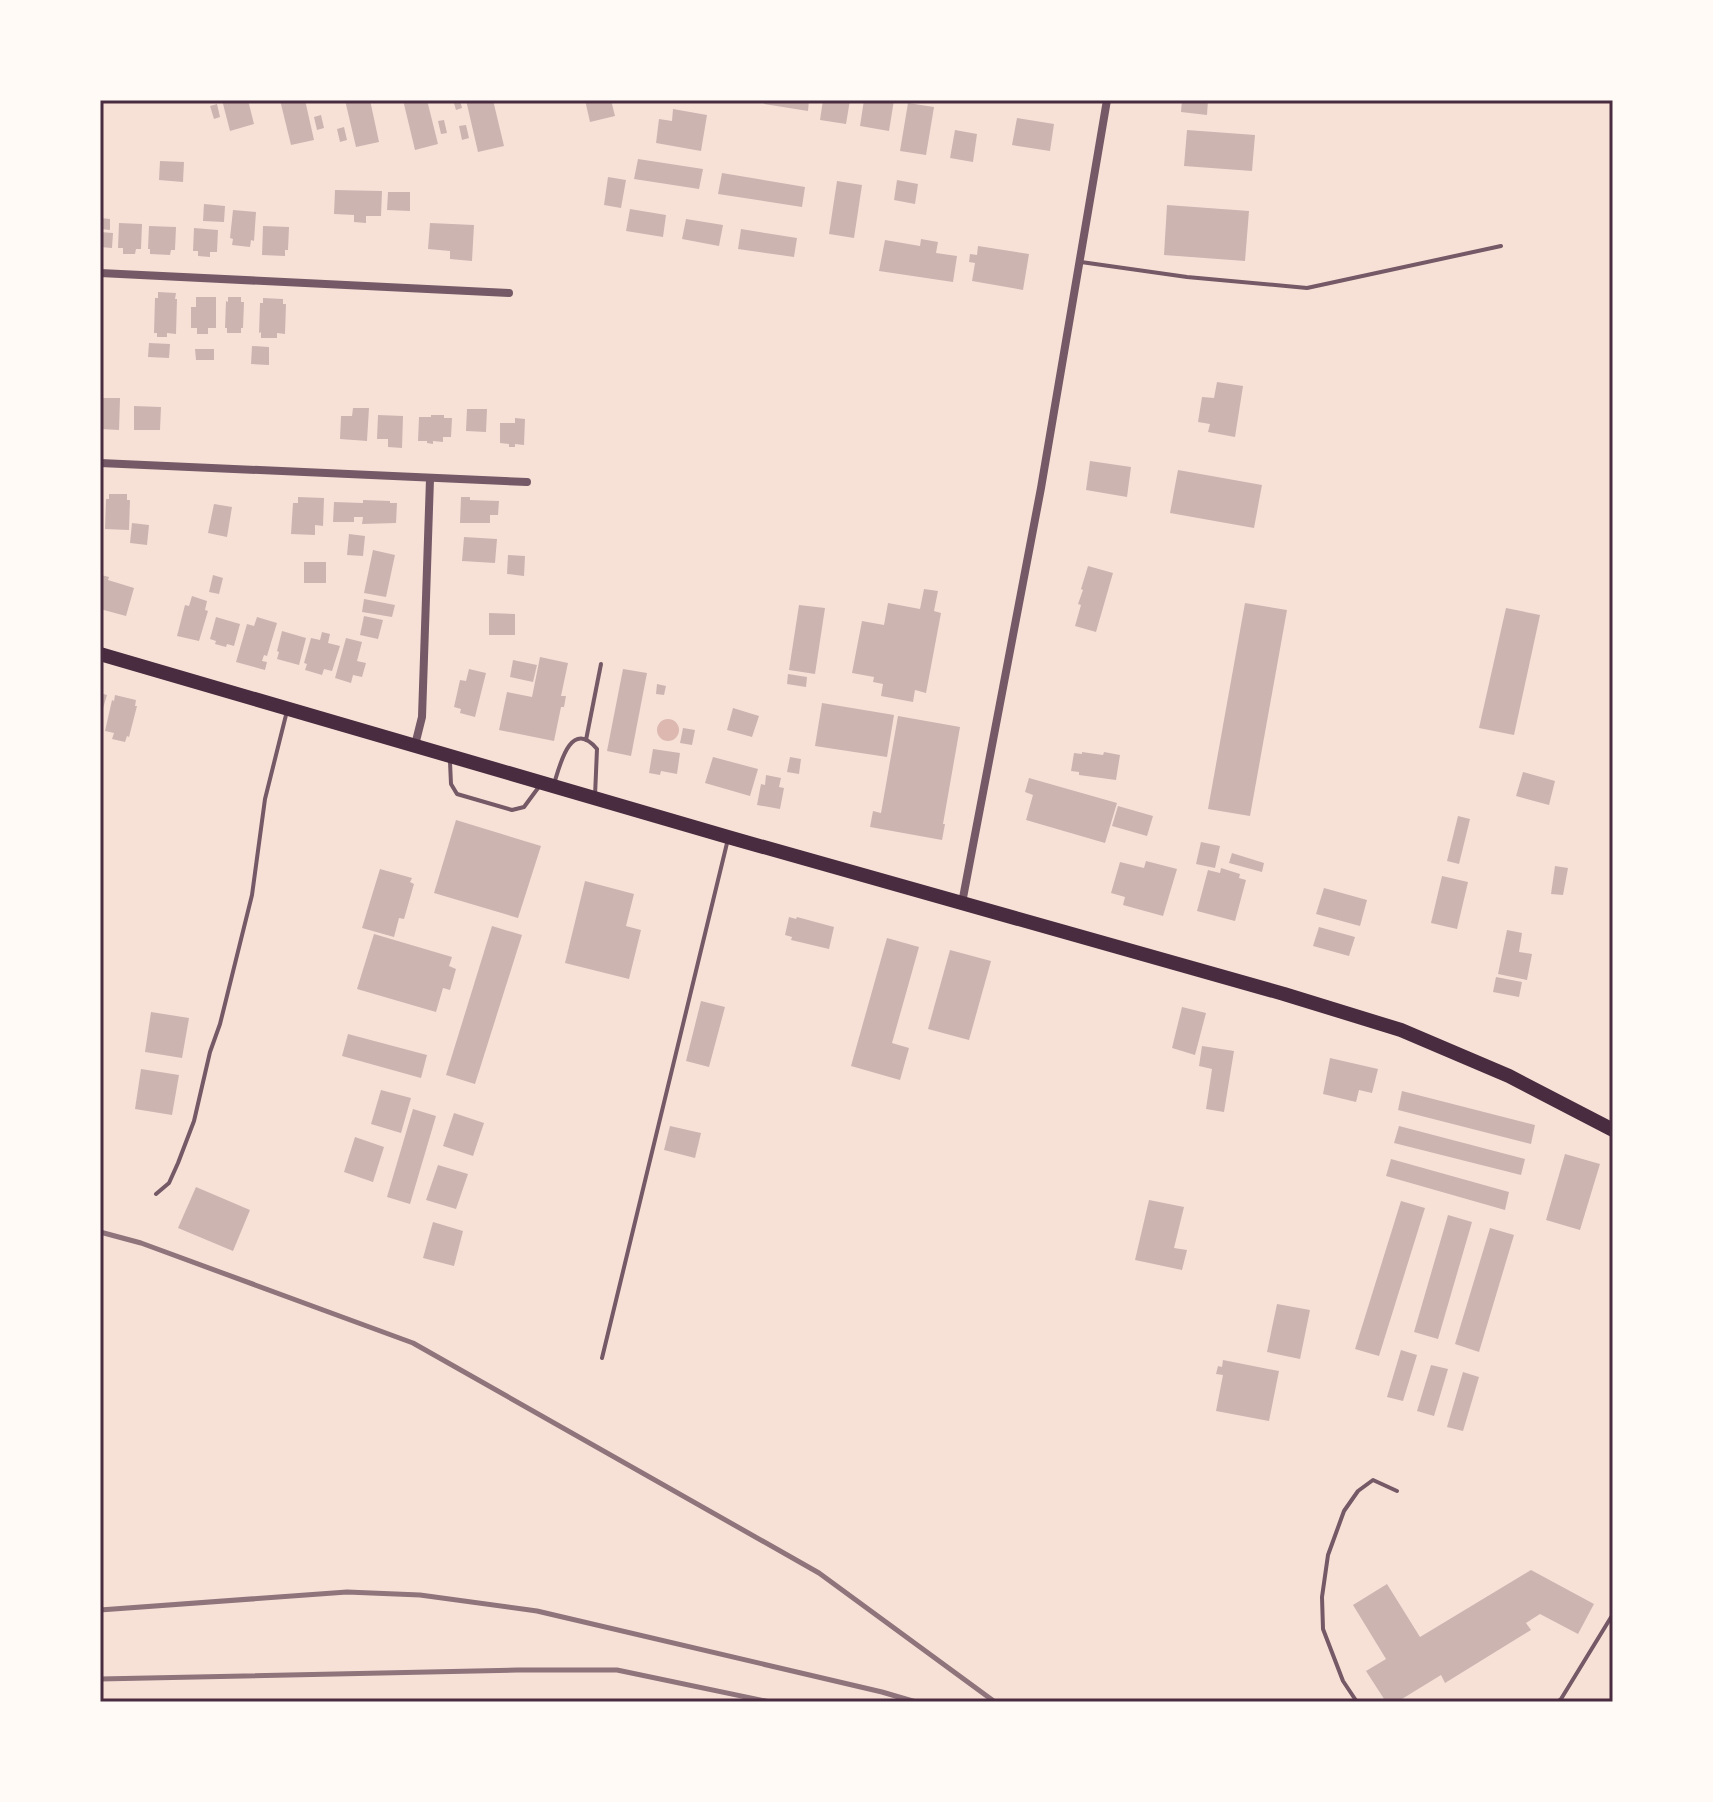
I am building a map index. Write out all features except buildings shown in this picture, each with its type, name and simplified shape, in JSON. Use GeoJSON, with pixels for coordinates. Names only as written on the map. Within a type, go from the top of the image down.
{"type":"FeatureCollection","features":[{"type":"Feature","properties":{"kind":"main road"},"geometry":{"type":"LineString","coordinates":[[100,654],[1401,1030],[1509,1076],[1613,1130]]}},
{"type":"Feature","properties":{"kind":"street"},"geometry":{"type":"LineString","coordinates":[[962,903],[1039,501],[1107,100]]}},
{"type":"Feature","properties":{"kind":"street"},"geometry":{"type":"LineString","coordinates":[[100,273],[509,293]]}},
{"type":"Feature","properties":{"kind":"street"},"geometry":{"type":"LineString","coordinates":[[100,463],[527,482]]}},
{"type":"Feature","properties":{"kind":"street"},"geometry":{"type":"LineString","coordinates":[[415,745],[422,717],[430,479]]}},
{"type":"Feature","properties":{"kind":"lane"},"geometry":{"type":"LineString","coordinates":[[1079,261],[1187,277],[1307,288],[1501,246]]}},
{"type":"Feature","properties":{"kind":"lane"},"geometry":{"type":"LineString","coordinates":[[586,740],[601,664]]}},
{"type":"Feature","properties":{"kind":"lane"},"geometry":{"type":"LineString","coordinates":[[156,1194],[169,1183],[194,1121],[252,895],[265,799],[287,709]]}},
{"type":"Feature","properties":{"kind":"lane"},"geometry":{"type":"LineString","coordinates":[[450,755],[451,784],[457,794],[512,810],[524,807],[548,784],[573,741],[591,741],[597,749],[595,798]]}},
{"type":"Feature","properties":{"kind":"lane"},"geometry":{"type":"LineString","coordinates":[[602,1358],[728,837]]}},
{"type":"Feature","properties":{"kind":"lane"},"geometry":{"type":"LineString","coordinates":[[1357,1702],[1343,1681],[1323,1629],[1322,1597],[1328,1555],[1344,1511],[1358,1491],[1373,1480],[1397,1491]]}},
{"type":"Feature","properties":{"kind":"lane"},"geometry":{"type":"LineString","coordinates":[[1557,1702],[1613,1614]]}},
{"type":"Feature","properties":{"kind":"shaded area"},"geometry":{"type":"Polygon","coordinates":[[[668,719],[676,722],[679,730],[676,738],[668,741],[660,738],[657,730],[660,722],[668,719]]]}},
{"type":"Feature","properties":{"kind":"railway"},"geometry":{"type":"LineString","coordinates":[[100,1232],[141,1243],[413,1343],[819,1573],[995,1702]]}},
{"type":"Feature","properties":{"kind":"railway"},"geometry":{"type":"LineString","coordinates":[[100,1610],[347,1592],[420,1595],[537,1611],[916,1702]]}},
{"type":"Feature","properties":{"kind":"railway"},"geometry":{"type":"LineString","coordinates":[[100,1679],[617,1670],[770,1702]]}}]}
